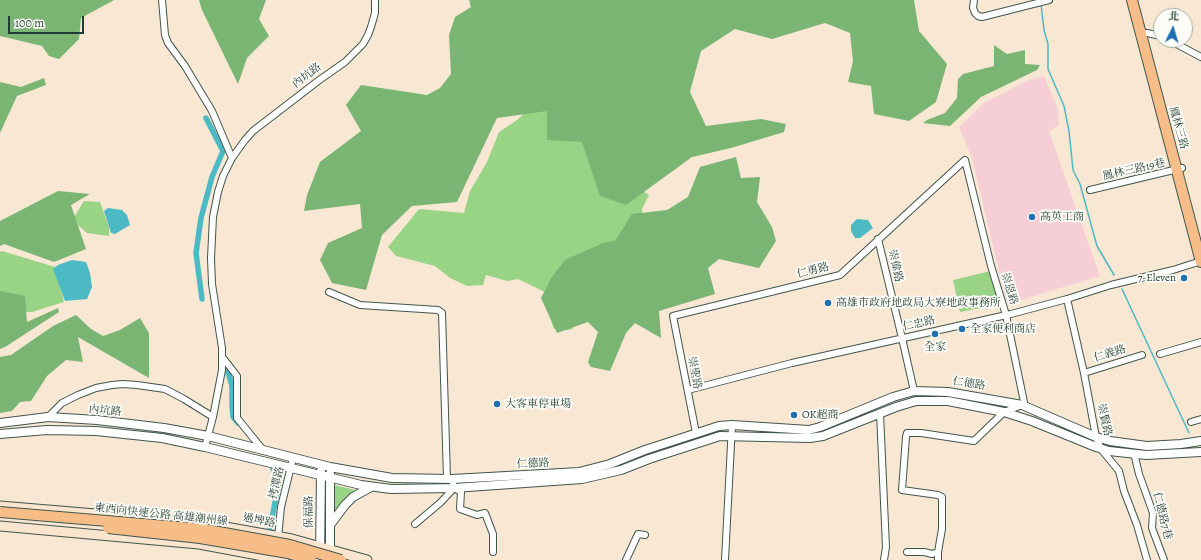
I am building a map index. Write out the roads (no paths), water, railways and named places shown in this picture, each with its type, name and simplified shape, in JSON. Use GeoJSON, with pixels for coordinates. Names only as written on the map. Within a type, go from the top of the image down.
{"type":"FeatureCollection","features":[{"type":"Feature","properties":{"kind":"main road","name":"鳳林三路"},"geometry":{"type":"LineString","coordinates":[[1132,0],[1144,34],[1180,169],[1201,238]]}},
{"type":"Feature","properties":{"kind":"main road","name":"鳳林三路"},"geometry":{"type":"LineString","coordinates":[[1138,0],[1144,34]]}},
{"type":"Feature","properties":{"kind":"main road","name":"鳳林三路"},"geometry":{"type":"LineString","coordinates":[[1180,169],[1201,261]]}},
{"type":"Feature","properties":{"kind":"main road","name":"過埤路"},"geometry":{"type":"LineString","coordinates":[[0,506],[203,522],[276,536],[330,549],[367,560]]}},
{"type":"Feature","properties":{"kind":"main road","name":"東西向快速公路 高雄潮州線"},"geometry":{"type":"LineString","coordinates":[[0,512],[202,529],[290,545],[341,560]]}},
{"type":"Feature","properties":{"kind":"main road","name":"東西向快速公路 高雄潮州線"},"geometry":{"type":"LineString","coordinates":[[0,518],[57,522],[200,538],[288,553],[311,560]]}},
{"type":"Feature","properties":{"kind":"main road"},"geometry":{"type":"LineString","coordinates":[[0,526],[199,544],[280,559]]}},
{"type":"Feature","properties":{"kind":"street"},"geometry":{"type":"LineString","coordinates":[[162,0],[165,35],[168,42],[212,111],[232,158]]}},
{"type":"Feature","properties":{"kind":"street","name":"內坑路"},"geometry":{"type":"LineString","coordinates":[[206,447],[221,381],[222,358],[211,273],[211,240],[213,217],[223,176],[232,158],[253,132],[356,52],[368,35],[375,13],[375,0]]}},
{"type":"Feature","properties":{"kind":"street"},"geometry":{"type":"LineString","coordinates":[[974,0],[974,8],[978,16],[982,17],[1041,2]]}},
{"type":"Feature","properties":{"kind":"street"},"geometry":{"type":"LineString","coordinates":[[1144,34],[1153,35]]}},
{"type":"Feature","properties":{"kind":"street"},"geometry":{"type":"LineString","coordinates":[[1184,48],[1201,57]]}},
{"type":"Feature","properties":{"kind":"street","name":"仁勇路"},"geometry":{"type":"LineString","coordinates":[[673,316],[840,275],[965,160]]}},
{"type":"Feature","properties":{"kind":"street","name":"崇恩路"},"geometry":{"type":"LineString","coordinates":[[965,160],[991,266],[1006,315],[1024,402],[1022,405]]}},
{"type":"Feature","properties":{"kind":"street","name":"鳳林三路19巷"},"geometry":{"type":"LineString","coordinates":[[1090,190],[1180,169]]}},
{"type":"Feature","properties":{"kind":"street","name":"崇偉路"},"geometry":{"type":"LineString","coordinates":[[878,239],[914,391]]}},
{"type":"Feature","properties":{"kind":"street","name":"仁忠路"},"geometry":{"type":"LineString","coordinates":[[688,390],[792,363],[1006,315],[1067,299],[1111,285],[1173,270],[1201,261]]}},
{"type":"Feature","properties":{"kind":"street"},"geometry":{"type":"LineString","coordinates":[[329,292],[360,305],[438,310],[442,313],[450,479],[454,488],[461,492],[460,510],[477,515],[485,512],[493,534],[493,552]]}},
{"type":"Feature","properties":{"kind":"street","name":"崇賢路"},"geometry":{"type":"LineString","coordinates":[[1067,299],[1084,373],[1096,437],[1101,449],[1119,471],[1124,491],[1138,525],[1147,560]]}},
{"type":"Feature","properties":{"kind":"street","name":"崇聖路"},"geometry":{"type":"LineString","coordinates":[[673,316],[696,433]]}},
{"type":"Feature","properties":{"kind":"street"},"geometry":{"type":"LineString","coordinates":[[1160,354],[1201,342]]}},
{"type":"Feature","properties":{"kind":"street","name":"仁義路"},"geometry":{"type":"LineString","coordinates":[[1084,373],[1142,355]]}},
{"type":"Feature","properties":{"kind":"street"},"geometry":{"type":"LineString","coordinates":[[222,358],[237,376],[238,418],[263,450]]}},
{"type":"Feature","properties":{"kind":"street"},"geometry":{"type":"LineString","coordinates":[[48,417],[62,403],[96,388],[112,384],[137,385],[165,389],[213,417]]}},
{"type":"Feature","properties":{"kind":"street","name":"仁德路"},"geometry":{"type":"LineString","coordinates":[[330,467],[392,478],[450,479],[579,472],[610,464],[645,450],[719,426],[732,424],[809,430],[820,427],[893,397],[914,391],[948,392],[1022,405],[1096,437],[1110,441],[1147,446],[1201,441]]}},
{"type":"Feature","properties":{"kind":"street","name":"仁德路"},"geometry":{"type":"LineString","coordinates":[[330,478],[391,489],[454,488],[582,479],[621,470],[649,459],[720,436],[810,438],[823,436],[896,406],[916,401],[948,401],[1004,412],[1032,421],[1101,449],[1146,455],[1201,452]]}},
{"type":"Feature","properties":{"kind":"street"},"geometry":{"type":"LineString","coordinates":[[938,560],[942,529],[942,497],[938,495],[902,490],[907,433],[921,433],[974,441],[1004,412],[1022,405]]}},
{"type":"Feature","properties":{"kind":"street"},"geometry":{"type":"LineString","coordinates":[[880,413],[886,547],[884,560]]}},
{"type":"Feature","properties":{"kind":"street","name":"內坑路"},"geometry":{"type":"LineString","coordinates":[[0,423],[48,417],[97,420],[164,428],[208,436],[330,467]]}},
{"type":"Feature","properties":{"kind":"street"},"geometry":{"type":"LineString","coordinates":[[1191,422],[1201,419]]}},
{"type":"Feature","properties":{"kind":"street"},"geometry":{"type":"LineString","coordinates":[[725,560],[732,424]]}},
{"type":"Feature","properties":{"kind":"street","name":"內坑路"},"geometry":{"type":"LineString","coordinates":[[0,434],[47,430],[96,431],[162,438],[206,447],[330,478]]}},
{"type":"Feature","properties":{"kind":"street","name":"仁德路7巷"},"geometry":{"type":"LineString","coordinates":[[1134,453],[1139,474],[1153,513],[1152,528],[1164,560]]}},
{"type":"Feature","properties":{"kind":"street","name":"拷潭路"},"geometry":{"type":"LineString","coordinates":[[280,559],[276,536],[281,507],[293,458]]}},
{"type":"Feature","properties":{"kind":"street","name":"保福路"},"geometry":{"type":"LineString","coordinates":[[320,560],[321,464]]}},
{"type":"Feature","properties":{"kind":"street","name":"保福路"},"geometry":{"type":"LineString","coordinates":[[330,467],[330,560]]}},
{"type":"Feature","properties":{"kind":"street"},"geometry":{"type":"LineString","coordinates":[[330,525],[353,497],[372,486]]}},
{"type":"Feature","properties":{"kind":"street"},"geometry":{"type":"LineString","coordinates":[[415,524],[440,503],[454,488]]}},
{"type":"Feature","properties":{"kind":"street"},"geometry":{"type":"LineString","coordinates":[[626,560],[638,534],[645,535]]}},
{"type":"Feature","properties":{"kind":"street"},"geometry":{"type":"LineString","coordinates":[[907,552],[924,552],[932,554],[938,552]]}},
{"type":"Feature","properties":{"kind":"water"},"geometry":{"type":"Polygon","coordinates":[[[108,208],[122,210],[127,215],[130,225],[115,234],[111,233],[104,211],[108,208]]]}},
{"type":"Feature","properties":{"kind":"water"},"geometry":{"type":"Polygon","coordinates":[[[857,219],[868,220],[873,228],[860,238],[855,238],[851,231],[851,225],[857,219]]]}},
{"type":"Feature","properties":{"kind":"water"},"geometry":{"type":"Polygon","coordinates":[[[72,260],[86,262],[90,273],[92,287],[87,299],[65,301],[53,269],[58,265],[72,260]]]}},
{"type":"Feature","properties":{"kind":"waterway"},"geometry":{"type":"LineString","coordinates":[[1041,4],[1044,30],[1048,44],[1048,69],[1064,106],[1069,131],[1073,170],[1080,184],[1097,246],[1114,275]]}},
{"type":"Feature","properties":{"kind":"waterway"},"geometry":{"type":"LineString","coordinates":[[202,299],[196,253],[201,218],[212,177],[223,151],[206,118]]}},
{"type":"Feature","properties":{"kind":"waterway"},"geometry":{"type":"LineString","coordinates":[[1122,289],[1189,433]]}},
{"type":"Feature","properties":{"kind":"waterway"},"geometry":{"type":"LineString","coordinates":[[228,372],[232,386],[233,417],[238,423]]}},
{"type":"Feature","properties":{"kind":"waterway"},"geometry":{"type":"LineString","coordinates":[[270,538],[270,529],[279,481],[276,471],[273,469]]}},
{"type":"Feature","properties":{"kind":"place","name":"高英工商"},"geometry":{"type":"Point","coordinates":[1032,217]}},
{"type":"Feature","properties":{"kind":"place","name":"7-Eleven"},"geometry":{"type":"Point","coordinates":[1184,278]}},
{"type":"Feature","properties":{"kind":"place","name":"高雄市政府地政局大寮地政事務所"},"geometry":{"type":"Point","coordinates":[828,303]}},
{"type":"Feature","properties":{"kind":"place","name":"全家便利商店"},"geometry":{"type":"Point","coordinates":[962,329]}},
{"type":"Feature","properties":{"kind":"place","name":"全家"},"geometry":{"type":"Point","coordinates":[935,334]}},
{"type":"Feature","properties":{"kind":"place","name":"大客車停車場"},"geometry":{"type":"Point","coordinates":[497,404]}},
{"type":"Feature","properties":{"kind":"place","name":"OK超商"},"geometry":{"type":"Point","coordinates":[794,415]}}]}
